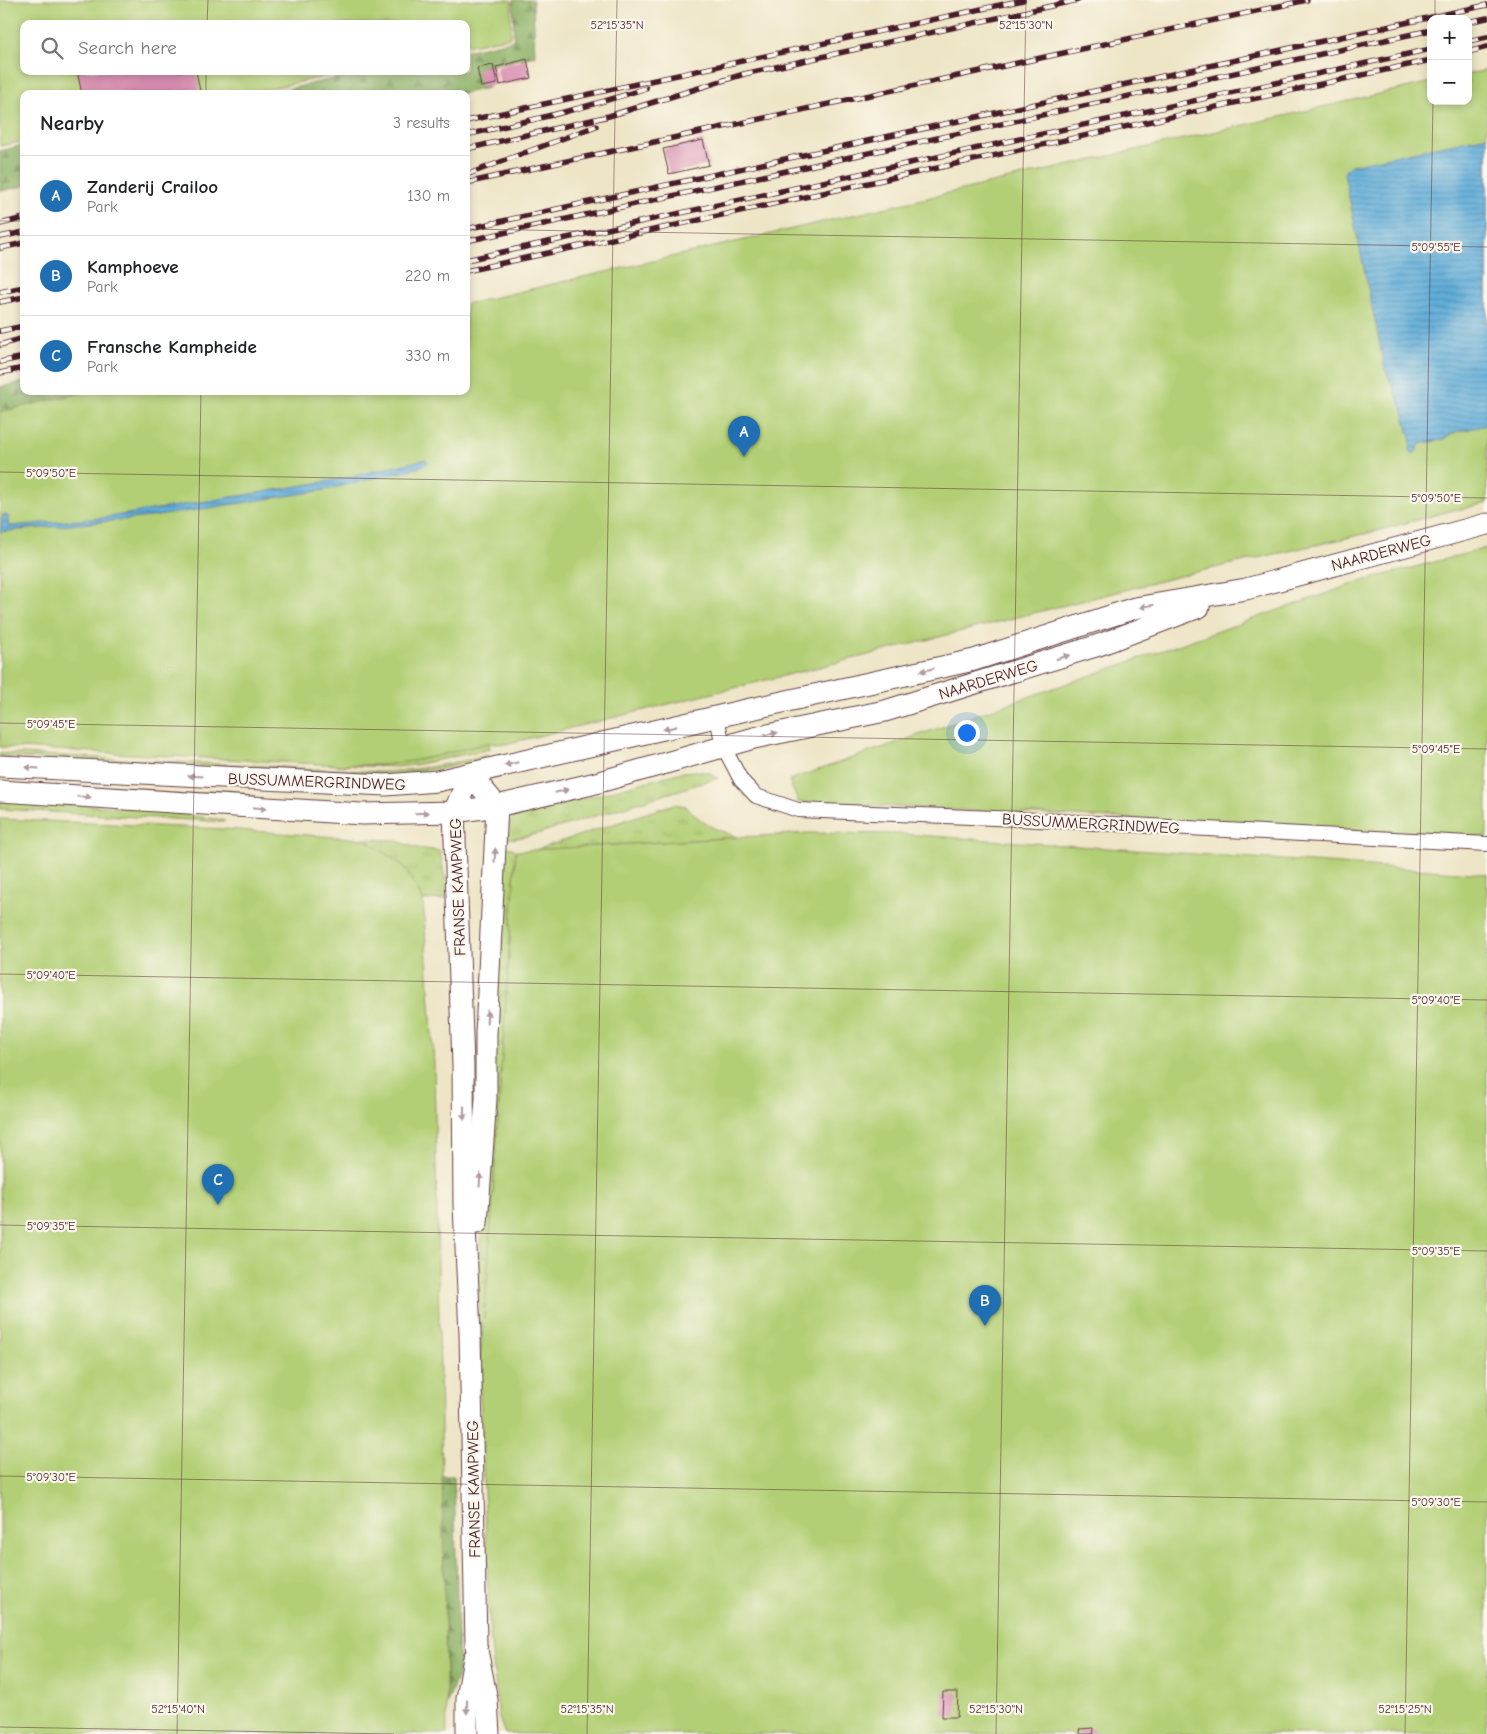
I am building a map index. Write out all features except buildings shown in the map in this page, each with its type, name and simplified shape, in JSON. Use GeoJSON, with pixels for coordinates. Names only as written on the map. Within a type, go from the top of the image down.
{"type":"FeatureCollection","features":[{"type":"Feature","properties":{"kind":"main road","name":"NAARDERWEG"},"geometry":{"type":"LineString","coordinates":[[717,717],[974,660],[1135,608],[1246,588],[1487,524]]}},
{"type":"Feature","properties":{"kind":"main road","name":"NAARDERWEG"},"geometry":{"type":"LineString","coordinates":[[723,746],[885,711],[1099,645],[1246,588]]}},
{"type":"Feature","properties":{"kind":"main road","name":"BUSSUMMERGRINDWEG"},"geometry":{"type":"LineString","coordinates":[[0,766],[386,785],[437,781],[717,717]]}},
{"type":"Feature","properties":{"kind":"main road","name":"BUSSUMMERGRINDWEG"},"geometry":{"type":"LineString","coordinates":[[0,792],[362,814],[454,812],[497,806],[592,784],[723,746]]}},
{"type":"Feature","properties":{"kind":"main road"},"geometry":{"type":"LineString","coordinates":[[470,774],[497,806]]}},
{"type":"Feature","properties":{"kind":"main road","name":"FRANSE KAMPWEG"},"geometry":{"type":"LineString","coordinates":[[470,774],[454,812],[463,1065],[464,1206],[470,1333],[476,1646],[487,1700],[488,1734]]}},
{"type":"Feature","properties":{"kind":"main road","name":"FRANSE KAMPWEG"},"geometry":{"type":"LineString","coordinates":[[470,1333],[486,1099],[486,1034],[497,806]]}},
{"type":"Feature","properties":{"kind":"main road","name":"FRANSE KAMPWEG"},"geometry":{"type":"LineString","coordinates":[[467,1734],[467,1699],[476,1646]]}},
{"type":"Feature","properties":{"kind":"street","name":"BUSSUMMERGRINDWEG"},"geometry":{"type":"LineString","coordinates":[[717,717],[723,746],[740,780],[756,796],[798,810],[1019,819],[1487,844]]}},
{"type":"Feature","properties":{"kind":"green space"},"geometry":{"type":"Polygon","coordinates":[[[0,0],[511,0],[511,37],[470,45],[470,20],[20,20],[20,75],[332,75],[263,90],[20,90],[20,142],[0,146],[0,0]]]}},
{"type":"Feature","properties":{"kind":"green space"},"geometry":{"type":"Polygon","coordinates":[[[513,0],[533,0],[535,56],[483,67],[488,88],[470,92],[470,90],[283,90],[352,75],[470,75],[470,50],[514,40],[513,0]]]}},
{"type":"Feature","properties":{"kind":"green space"},"geometry":{"type":"Polygon","coordinates":[[[1487,70],[1487,503],[1457,509],[1373,532],[1192,573],[506,744],[487,743],[413,761],[382,765],[337,765],[0,747],[0,412],[72,395],[470,395],[470,303],[1427,83],[1427,105],[1472,105],[1472,73],[1487,70]]]}},
{"type":"Feature","properties":{"kind":"green space"},"geometry":{"type":"Polygon","coordinates":[[[20,146],[20,187],[0,191],[0,151],[20,146]]]}},
{"type":"Feature","properties":{"kind":"green space"},"geometry":{"type":"Polygon","coordinates":[[[20,383],[20,395],[90,395],[0,416],[0,387],[20,383]]]}},
{"type":"Feature","properties":{"kind":"green space"},"geometry":{"type":"Polygon","coordinates":[[[1487,548],[1487,837],[798,802],[789,780],[1362,581],[1487,548]]]}},
{"type":"Feature","properties":{"kind":"green space"},"geometry":{"type":"Polygon","coordinates":[[[489,743],[490,749],[414,765],[395,767],[337,765],[382,765],[413,761],[489,743]]]}},
{"type":"Feature","properties":{"kind":"green space"},"geometry":{"type":"Polygon","coordinates":[[[0,753],[382,772],[435,766],[488,755],[486,759],[445,768],[390,775],[0,757],[0,753]]]}},
{"type":"Feature","properties":{"kind":"green space"},"geometry":{"type":"Polygon","coordinates":[[[696,771],[709,773],[718,778],[540,833],[503,839],[506,827],[518,813],[537,803],[575,801],[682,772],[696,771]]]}},
{"type":"Feature","properties":{"kind":"green space"},"geometry":{"type":"Polygon","coordinates":[[[0,800],[134,808],[224,820],[224,822],[0,809],[0,800]]]}},
{"type":"Feature","properties":{"kind":"green space"},"geometry":{"type":"Polygon","coordinates":[[[674,804],[686,806],[709,826],[738,837],[535,850],[674,804]]]}},
{"type":"Feature","properties":{"kind":"green space"},"geometry":{"type":"Polygon","coordinates":[[[0,819],[224,829],[364,839],[404,866],[423,900],[434,1063],[447,1734],[0,1734],[0,819]]]}},
{"type":"Feature","properties":{"kind":"green space"},"geometry":{"type":"Polygon","coordinates":[[[808,833],[902,834],[1487,874],[1487,1734],[505,1734],[499,1718],[490,1634],[479,1370],[487,1282],[516,851],[808,833]]]}},
{"type":"Feature","properties":{"kind":"green space"},"geometry":{"type":"Polygon","coordinates":[[[364,839],[394,840],[417,848],[440,851],[447,890],[446,899],[423,900],[404,866],[364,839]]]}},
{"type":"Feature","properties":{"kind":"green space"},"geometry":{"type":"Polygon","coordinates":[[[502,847],[512,848],[516,851],[487,1282],[479,1370],[479,1284],[502,847]]]}},
{"type":"Feature","properties":{"kind":"green space"},"geometry":{"type":"Polygon","coordinates":[[[441,1476],[454,1476],[459,1672],[447,1704],[441,1476]]]}},
{"type":"Feature","properties":{"kind":"water"},"geometry":{"type":"Polygon","coordinates":[[[1487,136],[1487,425],[1456,432],[1442,440],[1424,443],[1419,445],[1413,454],[1410,450],[1411,442],[1402,408],[1385,369],[1344,173],[1351,165],[1487,136]]]}},
{"type":"Feature","properties":{"kind":"water"},"geometry":{"type":"Polygon","coordinates":[[[426,459],[428,463],[418,468],[325,490],[151,517],[0,532],[3,514],[8,516],[8,525],[10,526],[102,518],[345,478],[426,459]]]}},
{"type":"Feature","properties":{"kind":"railway"},"geometry":{"type":"LineString","coordinates":[[470,120],[1023,0]]}},
{"type":"Feature","properties":{"kind":"railway"},"geometry":{"type":"LineString","coordinates":[[470,148],[609,116],[744,74],[1078,0]]}},
{"type":"Feature","properties":{"kind":"railway"},"geometry":{"type":"LineString","coordinates":[[470,182],[1307,0]]}},
{"type":"Feature","properties":{"kind":"railway"},"geometry":{"type":"LineString","coordinates":[[470,228],[1487,5]]}},
{"type":"Feature","properties":{"kind":"railway"},"geometry":{"type":"LineString","coordinates":[[1472,21],[1487,18]]}},
{"type":"Feature","properties":{"kind":"railway"},"geometry":{"type":"LineString","coordinates":[[470,240],[1427,31]]}},
{"type":"Feature","properties":{"kind":"railway"},"geometry":{"type":"LineString","coordinates":[[1472,40],[1487,37]]}},
{"type":"Feature","properties":{"kind":"railway"},"geometry":{"type":"LineString","coordinates":[[1472,51],[1487,47]]}},
{"type":"Feature","properties":{"kind":"railway"},"geometry":{"type":"LineString","coordinates":[[470,259],[1427,50]]}},
{"type":"Feature","properties":{"kind":"railway"},"geometry":{"type":"LineString","coordinates":[[470,270],[1427,61]]}},
{"type":"Feature","properties":{"kind":"railway"},"geometry":{"type":"LineString","coordinates":[[470,134],[579,108],[646,88]]}},
{"type":"Feature","properties":{"kind":"railway"},"geometry":{"type":"LineString","coordinates":[[470,173],[596,126]]}},
{"type":"Feature","properties":{"kind":"railway"},"geometry":{"type":"LineString","coordinates":[[0,224],[20,219]]}},
{"type":"Feature","properties":{"kind":"railway"},"geometry":{"type":"LineString","coordinates":[[0,237],[20,233]]}},
{"type":"Feature","properties":{"kind":"railway"},"geometry":{"type":"LineString","coordinates":[[0,248],[20,244]]}},
{"type":"Feature","properties":{"kind":"railway"},"geometry":{"type":"LineString","coordinates":[[0,292],[20,288]]}},
{"type":"Feature","properties":{"kind":"railway"},"geometry":{"type":"LineString","coordinates":[[0,302],[20,298]]}},
{"type":"Feature","properties":{"kind":"railway"},"geometry":{"type":"LineString","coordinates":[[0,331],[20,327]]}},
{"type":"Feature","properties":{"kind":"railway"},"geometry":{"type":"LineString","coordinates":[[0,345],[20,339]]}},
{"type":"Feature","properties":{"kind":"railway"},"geometry":{"type":"LineString","coordinates":[[0,362],[20,358]]}},
{"type":"Feature","properties":{"kind":"railway"},"geometry":{"type":"LineString","coordinates":[[0,373],[20,369]]}},
{"type":"Feature","properties":{"kind":"place","name":"Zanderij Crailoo"},"geometry":{"type":"Point","coordinates":[744,457]}},
{"type":"Feature","properties":{"kind":"place","name":"Fransche Kampheide"},"geometry":{"type":"Point","coordinates":[218,1205]}},
{"type":"Feature","properties":{"kind":"place","name":"Kamphoeve"},"geometry":{"type":"Point","coordinates":[985,1326]}}]}
